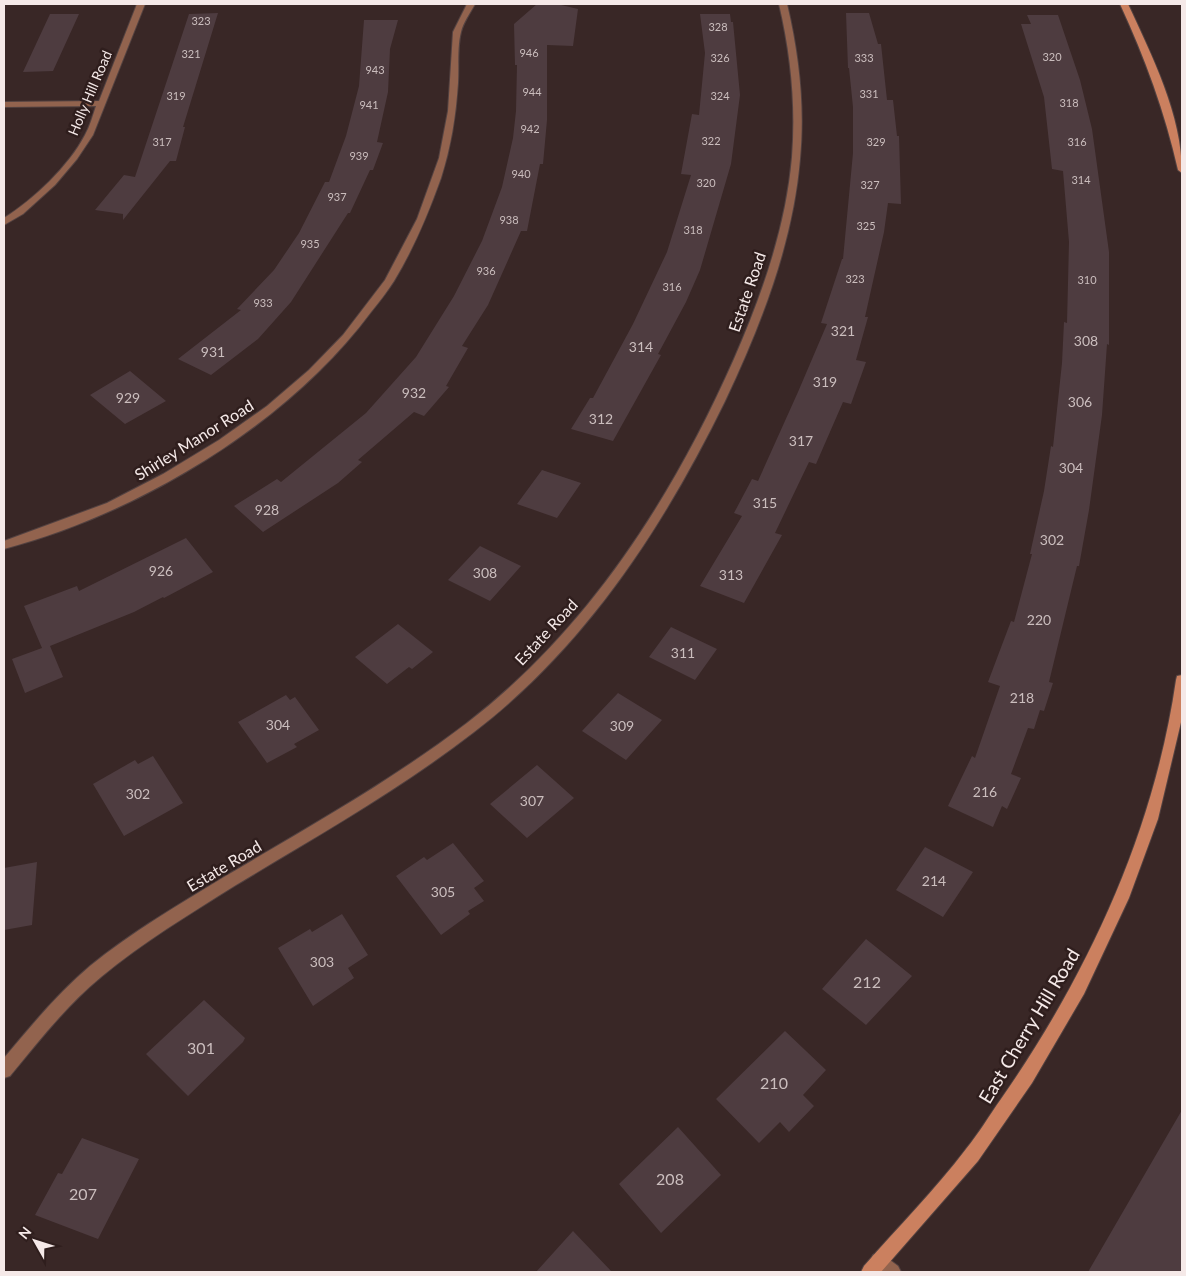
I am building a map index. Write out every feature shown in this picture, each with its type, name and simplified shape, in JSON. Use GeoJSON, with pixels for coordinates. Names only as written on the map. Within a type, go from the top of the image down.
{"type":"FeatureCollection","features":[{"type":"Feature","properties":{"kind":"main road"},"geometry":{"type":"LineString","coordinates":[[1124,4],[1160,90],[1178,149],[1182,170]]}},
{"type":"Feature","properties":{"kind":"main road","name":"East Cherry Hill Road"},"geometry":{"type":"LineString","coordinates":[[880,1269],[972,1155],[1026,1077],[1079,989],[1122,898],[1151,819],[1178,709],[1182,680]]}},
{"type":"Feature","properties":{"kind":"street","name":"Holly Hill Road"},"geometry":{"type":"LineString","coordinates":[[4,222],[20,212],[52,183],[74,157],[89,135],[141,4]]}},
{"type":"Feature","properties":{"kind":"street","name":"Shirley Manor Road"},"geometry":{"type":"LineString","coordinates":[[4,545],[111,506],[167,477],[271,410],[347,338],[389,281],[422,219],[444,158],[452,111],[457,32],[472,4]]}},
{"type":"Feature","properties":{"kind":"street","name":"Estate Road"},"geometry":{"type":"LineString","coordinates":[[4,1070],[54,1012],[104,964],[176,913],[310,833],[427,758],[502,702],[558,646],[609,587],[662,509],[712,418],[753,329],[780,243],[794,174],[798,118],[792,40],[783,4]]}},
{"type":"Feature","properties":{"kind":"street"},"geometry":{"type":"LineString","coordinates":[[4,104],[102,103]]}},
{"type":"Feature","properties":{"kind":"building"},"geometry":{"type":"Polygon","coordinates":[[[537,4],[557,4],[578,9],[573,46],[547,45],[547,120],[543,164],[540,164],[527,231],[521,231],[488,305],[462,346],[468,348],[446,386],[449,387],[424,416],[414,412],[358,460],[362,462],[338,483],[263,532],[234,506],[277,479],[281,482],[366,413],[416,357],[454,296],[482,241],[502,187],[513,138],[516,111],[517,65],[515,65],[514,24],[537,4]]]}},
{"type":"Feature","properties":{"kind":"building"},"geometry":{"type":"Polygon","coordinates":[[[218,13],[183,127],[185,127],[176,161],[170,161],[123,220],[123,214],[95,210],[124,175],[135,177],[189,14],[218,13]]]}},
{"type":"Feature","properties":{"kind":"building"},"geometry":{"type":"Polygon","coordinates":[[[846,13],[869,13],[878,44],[881,44],[887,100],[893,100],[897,136],[899,136],[901,204],[888,203],[884,232],[865,317],[868,317],[856,360],[866,362],[851,404],[843,402],[816,464],[809,462],[775,533],[782,535],[744,603],[700,586],[742,516],[734,513],[752,479],[758,481],[827,324],[821,323],[843,259],[853,153],[853,107],[848,68],[846,13]]]}},
{"type":"Feature","properties":{"kind":"building"},"geometry":{"type":"Polygon","coordinates":[[[50,14],[79,14],[53,71],[23,72],[50,14]]]}},
{"type":"Feature","properties":{"kind":"building"},"geometry":{"type":"Polygon","coordinates":[[[700,14],[730,14],[731,22],[733,22],[740,95],[731,164],[700,270],[686,302],[658,354],[661,355],[613,441],[571,429],[590,398],[593,398],[633,324],[667,252],[691,175],[681,174],[692,114],[699,115],[705,53],[700,14]]]}},
{"type":"Feature","properties":{"kind":"building"},"geometry":{"type":"Polygon","coordinates":[[[1027,15],[1058,15],[1080,80],[1092,129],[1109,252],[1109,345],[1107,344],[1102,415],[1089,510],[1079,566],[1077,566],[1049,682],[1053,683],[1044,711],[1040,710],[1034,729],[1028,728],[1011,774],[1021,778],[1007,809],[1002,806],[993,827],[948,806],[972,756],[975,758],[1000,686],[988,682],[1011,621],[1014,622],[1032,554],[1030,554],[1044,491],[1051,446],[1053,447],[1062,363],[1064,322],[1067,323],[1069,242],[1063,171],[1052,169],[1044,97],[1021,24],[1031,24],[1027,15]]]}},
{"type":"Feature","properties":{"kind":"building"},"geometry":{"type":"Polygon","coordinates":[[[364,20],[398,20],[390,49],[388,92],[377,142],[383,143],[373,170],[370,170],[350,213],[348,213],[291,302],[258,339],[211,375],[178,359],[241,310],[237,309],[274,270],[299,233],[325,182],[329,182],[346,136],[359,86],[364,20]]]}},
{"type":"Feature","properties":{"kind":"building"},"geometry":{"type":"Polygon","coordinates":[[[130,371],[166,401],[125,424],[90,395],[130,371]]]}},
{"type":"Feature","properties":{"kind":"building"},"geometry":{"type":"Polygon","coordinates":[[[542,470],[581,483],[557,518],[517,504],[542,470]]]}},
{"type":"Feature","properties":{"kind":"building"},"geometry":{"type":"Polygon","coordinates":[[[186,538],[213,572],[134,612],[50,646],[63,677],[25,693],[12,659],[42,648],[24,606],[77,586],[79,591],[186,538]]]}},
{"type":"Feature","properties":{"kind":"building"},"geometry":{"type":"Polygon","coordinates":[[[480,546],[521,566],[490,601],[448,580],[480,546]]]}},
{"type":"Feature","properties":{"kind":"building"},"geometry":{"type":"Polygon","coordinates":[[[398,624],[433,652],[412,669],[409,667],[387,684],[355,657],[398,624]]]}},
{"type":"Feature","properties":{"kind":"building"},"geometry":{"type":"Polygon","coordinates":[[[671,627],[717,649],[695,680],[649,657],[671,627]]]}},
{"type":"Feature","properties":{"kind":"building"},"geometry":{"type":"Polygon","coordinates":[[[618,693],[662,720],[626,760],[582,731],[618,693]]]}},
{"type":"Feature","properties":{"kind":"building"},"geometry":{"type":"Polygon","coordinates":[[[286,695],[290,700],[295,697],[319,730],[294,744],[297,747],[267,763],[238,722],[286,695]]]}},
{"type":"Feature","properties":{"kind":"building"},"geometry":{"type":"Polygon","coordinates":[[[153,756],[183,803],[124,836],[93,784],[135,760],[138,764],[153,756]]]}},
{"type":"Feature","properties":{"kind":"building"},"geometry":{"type":"Polygon","coordinates":[[[537,765],[574,798],[527,838],[490,804],[537,765]]]}},
{"type":"Feature","properties":{"kind":"building"},"geometry":{"type":"Polygon","coordinates":[[[453,843],[484,881],[474,888],[484,901],[468,911],[470,914],[441,935],[396,876],[424,857],[427,860],[453,843]]]}},
{"type":"Feature","properties":{"kind":"building"},"geometry":{"type":"Polygon","coordinates":[[[925,847],[973,872],[943,917],[896,890],[925,847]]]}},
{"type":"Feature","properties":{"kind":"building"},"geometry":{"type":"Polygon","coordinates":[[[37,862],[32,925],[4,930],[4,868],[37,862]]]}},
{"type":"Feature","properties":{"kind":"building"},"geometry":{"type":"Polygon","coordinates":[[[342,914],[368,955],[348,968],[354,978],[313,1006],[278,948],[310,929],[312,932],[342,914]]]}},
{"type":"Feature","properties":{"kind":"building"},"geometry":{"type":"Polygon","coordinates":[[[866,939],[912,976],[866,1025],[822,989],[866,939]]]}},
{"type":"Feature","properties":{"kind":"building"},"geometry":{"type":"Polygon","coordinates":[[[204,1000],[245,1038],[188,1096],[146,1054],[204,1000]]]}},
{"type":"Feature","properties":{"kind":"building"},"geometry":{"type":"Polygon","coordinates":[[[785,1031],[826,1070],[803,1095],[814,1106],[789,1132],[780,1122],[759,1143],[716,1099],[785,1031]]]}},
{"type":"Feature","properties":{"kind":"building"},"geometry":{"type":"Polygon","coordinates":[[[1182,1110],[1182,1272],[1088,1272],[1182,1110]]]}},
{"type":"Feature","properties":{"kind":"building"},"geometry":{"type":"Polygon","coordinates":[[[678,1127],[721,1175],[661,1233],[619,1184],[678,1127]]]}},
{"type":"Feature","properties":{"kind":"building"},"geometry":{"type":"Polygon","coordinates":[[[82,1138],[139,1159],[98,1239],[35,1215],[58,1173],[62,1174],[82,1138]]]}},
{"type":"Feature","properties":{"kind":"building"},"geometry":{"type":"Polygon","coordinates":[[[573,1231],[612,1272],[536,1272],[573,1231]]]}}]}
